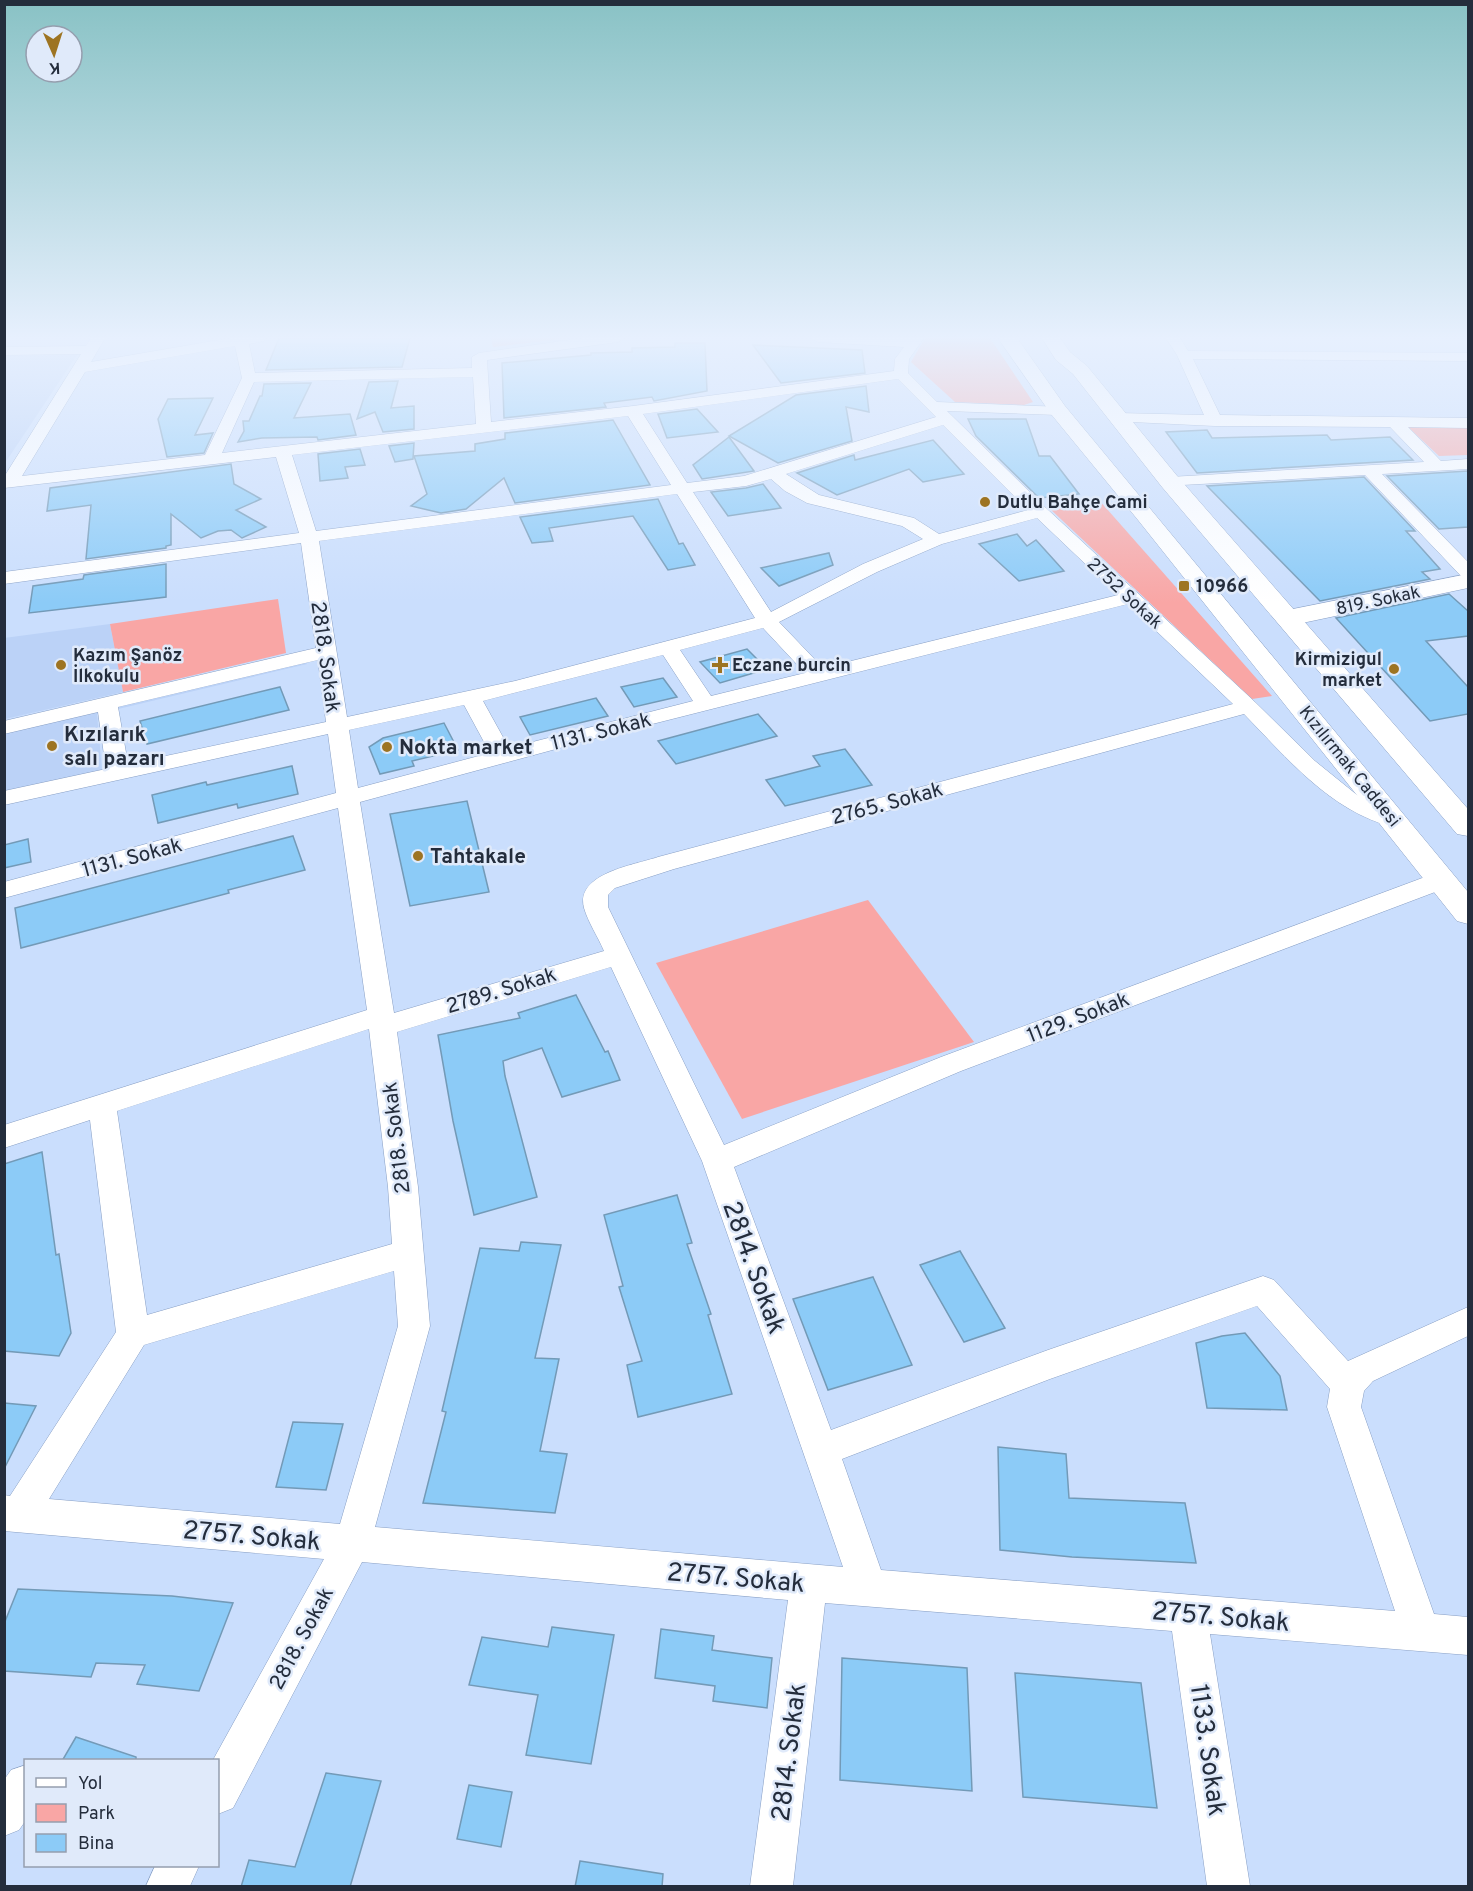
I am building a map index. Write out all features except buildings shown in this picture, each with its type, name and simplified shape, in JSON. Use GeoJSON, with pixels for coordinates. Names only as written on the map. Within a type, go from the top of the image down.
{"type":"FeatureCollection","features":[{"type":"Feature","properties":{"kind":"main road","name":"Kızılırmak Caddesi"},"geometry":{"type":"LineString","coordinates":[[1072,426],[1468,913]]}},
{"type":"Feature","properties":{"kind":"main road"},"geometry":{"type":"LineString","coordinates":[[1124,426],[1170,483],[1468,827]]}},
{"type":"Feature","properties":{"kind":"main road","name":"819. Sokak"},"geometry":{"type":"LineString","coordinates":[[1288,618],[1468,581]]}},
{"type":"Feature","properties":{"kind":"street"},"geometry":{"type":"LineString","coordinates":[[7,482],[43,426]]}},
{"type":"Feature","properties":{"kind":"street"},"geometry":{"type":"LineString","coordinates":[[212,458],[227,426]]}},
{"type":"Feature","properties":{"kind":"street"},"geometry":{"type":"LineString","coordinates":[[7,482],[499,426]]}},
{"type":"Feature","properties":{"kind":"street"},"geometry":{"type":"LineString","coordinates":[[643,426],[767,621],[819,676]]}},
{"type":"Feature","properties":{"kind":"street"},"geometry":{"type":"LineString","coordinates":[[4,578],[309,536],[746,481],[903,426]]}},
{"type":"Feature","properties":{"kind":"street","name":"2752 Sokak"},"geometry":{"type":"LineString","coordinates":[[953,426],[1040,512],[1248,706],[1307,765],[1348,800],[1393,820]]}},
{"type":"Feature","properties":{"kind":"street"},"geometry":{"type":"LineString","coordinates":[[1398,426],[1436,465]]}},
{"type":"Feature","properties":{"kind":"street","name":"2818. Sokak"},"geometry":{"type":"LineString","coordinates":[[219,1791],[352,1544],[414,1326],[403,1187],[382,1021],[309,536],[282,450]]}},
{"type":"Feature","properties":{"kind":"street"},"geometry":{"type":"LineString","coordinates":[[1170,483],[1468,464]]}},
{"type":"Feature","properties":{"kind":"street"},"geometry":{"type":"LineString","coordinates":[[1368,469],[1468,572]]}},
{"type":"Feature","properties":{"kind":"street"},"geometry":{"type":"LineString","coordinates":[[773,472],[791,487],[813,499],[908,522],[936,540]]}},
{"type":"Feature","properties":{"kind":"street"},"geometry":{"type":"LineString","coordinates":[[4,798],[470,697],[767,621],[870,568],[936,540],[1040,512]]}},
{"type":"Feature","properties":{"kind":"street","name":"1131. Sokak"},"geometry":{"type":"LineString","coordinates":[[4,890],[706,704],[1130,598]]}},
{"type":"Feature","properties":{"kind":"street"},"geometry":{"type":"LineString","coordinates":[[668,647],[706,704]]}},
{"type":"Feature","properties":{"kind":"street"},"geometry":{"type":"LineString","coordinates":[[4,728],[325,652]]}},
{"type":"Feature","properties":{"kind":"street"},"geometry":{"type":"LineString","coordinates":[[470,697],[503,757]]}},
{"type":"Feature","properties":{"kind":"street"},"geometry":{"type":"LineString","coordinates":[[107,703],[118,774]]}},
{"type":"Feature","properties":{"kind":"street","name":"2765. Sokak"},"geometry":{"type":"LineString","coordinates":[[620,955],[596,907],[596,894],[606,882],[1248,706]]}},
{"type":"Feature","properties":{"kind":"street","name":"1129. Sokak"},"geometry":{"type":"LineString","coordinates":[[717,1161],[951,1064],[1442,880]]}},
{"type":"Feature","properties":{"kind":"street","name":"2789. Sokak"},"geometry":{"type":"LineString","coordinates":[[4,1137],[102,1105],[382,1021],[620,955]]}},
{"type":"Feature","properties":{"kind":"street","name":"2814. Sokak"},"geometry":{"type":"LineString","coordinates":[[620,955],[717,1161],[868,1587]]}},
{"type":"Feature","properties":{"kind":"street"},"geometry":{"type":"LineString","coordinates":[[102,1105],[133,1334]]}},
{"type":"Feature","properties":{"kind":"street"},"geometry":{"type":"LineString","coordinates":[[12,1514],[133,1334],[408,1253]]}},
{"type":"Feature","properties":{"kind":"street"},"geometry":{"type":"LineString","coordinates":[[821,1450],[1048,1365],[1263,1290],[1348,1385]]}},
{"type":"Feature","properties":{"kind":"street"},"geometry":{"type":"LineString","coordinates":[[1421,1634],[1344,1407],[1348,1385],[1361,1370],[1468,1321]]}},
{"type":"Feature","properties":{"kind":"street","name":"2757. Sokak"},"geometry":{"type":"LineString","coordinates":[[12,1514],[809,1583],[1468,1636]]}},
{"type":"Feature","properties":{"kind":"street","name":"2814. Sokak"},"geometry":{"type":"LineString","coordinates":[[771,1887],[809,1583]]}},
{"type":"Feature","properties":{"kind":"street","name":"1133. Sokak"},"geometry":{"type":"LineString","coordinates":[[1188,1613],[1229,1887]]}},
{"type":"Feature","properties":{"kind":"street"},"geometry":{"type":"LineString","coordinates":[[4,1815],[24,1788]]}},
{"type":"Feature","properties":{"kind":"street"},"geometry":{"type":"LineString","coordinates":[[167,1887],[177,1867]]}},
{"type":"Feature","properties":{"kind":"shaded area"},"geometry":{"type":"Polygon","coordinates":[[[5,426],[30,426],[5,463],[5,426]]]}},
{"type":"Feature","properties":{"kind":"shaded area","name":"Kazım Şanöz İlkokulu"},"geometry":{"type":"Polygon","coordinates":[[[110,624],[123,692],[5,719],[4,638],[110,624]]]}},
{"type":"Feature","properties":{"kind":"shaded area","name":"Kızılarık salı pazarı"},"geometry":{"type":"Polygon","coordinates":[[[301,653],[307,664],[97,714],[102,770],[5,793],[4,721],[301,653]]]}},
{"type":"Feature","properties":{"kind":"green space"},"geometry":{"type":"Polygon","coordinates":[[[1408,427],[1468,428],[1468,455],[1439,456],[1408,427]]]}},
{"type":"Feature","properties":{"kind":"green space"},"geometry":{"type":"Polygon","coordinates":[[[1099,500],[1272,696],[1252,699],[1047,506],[1099,500]]]}},
{"type":"Feature","properties":{"kind":"green space"},"geometry":{"type":"Polygon","coordinates":[[[278,599],[286,653],[123,692],[110,624],[278,599]]]}},
{"type":"Feature","properties":{"kind":"green space"},"geometry":{"type":"Polygon","coordinates":[[[868,900],[974,1042],[742,1119],[656,963],[868,900]]]}},
{"type":"Feature","properties":{"kind":"place","name":"Dutlu Bahçe Cami"},"geometry":{"type":"Point","coordinates":[985,502]}},
{"type":"Feature","properties":{"kind":"place","name":"10966"},"geometry":{"type":"Point","coordinates":[1184,586]}},
{"type":"Feature","properties":{"kind":"place","name":"Kazım Şanöz İlkokulu"},"geometry":{"type":"Point","coordinates":[61,665]}},
{"type":"Feature","properties":{"kind":"place","name":"Eczane burcin"},"geometry":{"type":"Point","coordinates":[720,665]}},
{"type":"Feature","properties":{"kind":"place","name":"Kirmizigul market"},"geometry":{"type":"Point","coordinates":[1394,669]}},
{"type":"Feature","properties":{"kind":"place","name":"Kızılarık salı pazarı"},"geometry":{"type":"Point","coordinates":[52,746]}},
{"type":"Feature","properties":{"kind":"place","name":"Nokta market"},"geometry":{"type":"Point","coordinates":[387,747]}},
{"type":"Feature","properties":{"kind":"place","name":"Tahtakale"},"geometry":{"type":"Point","coordinates":[418,856]}}]}
